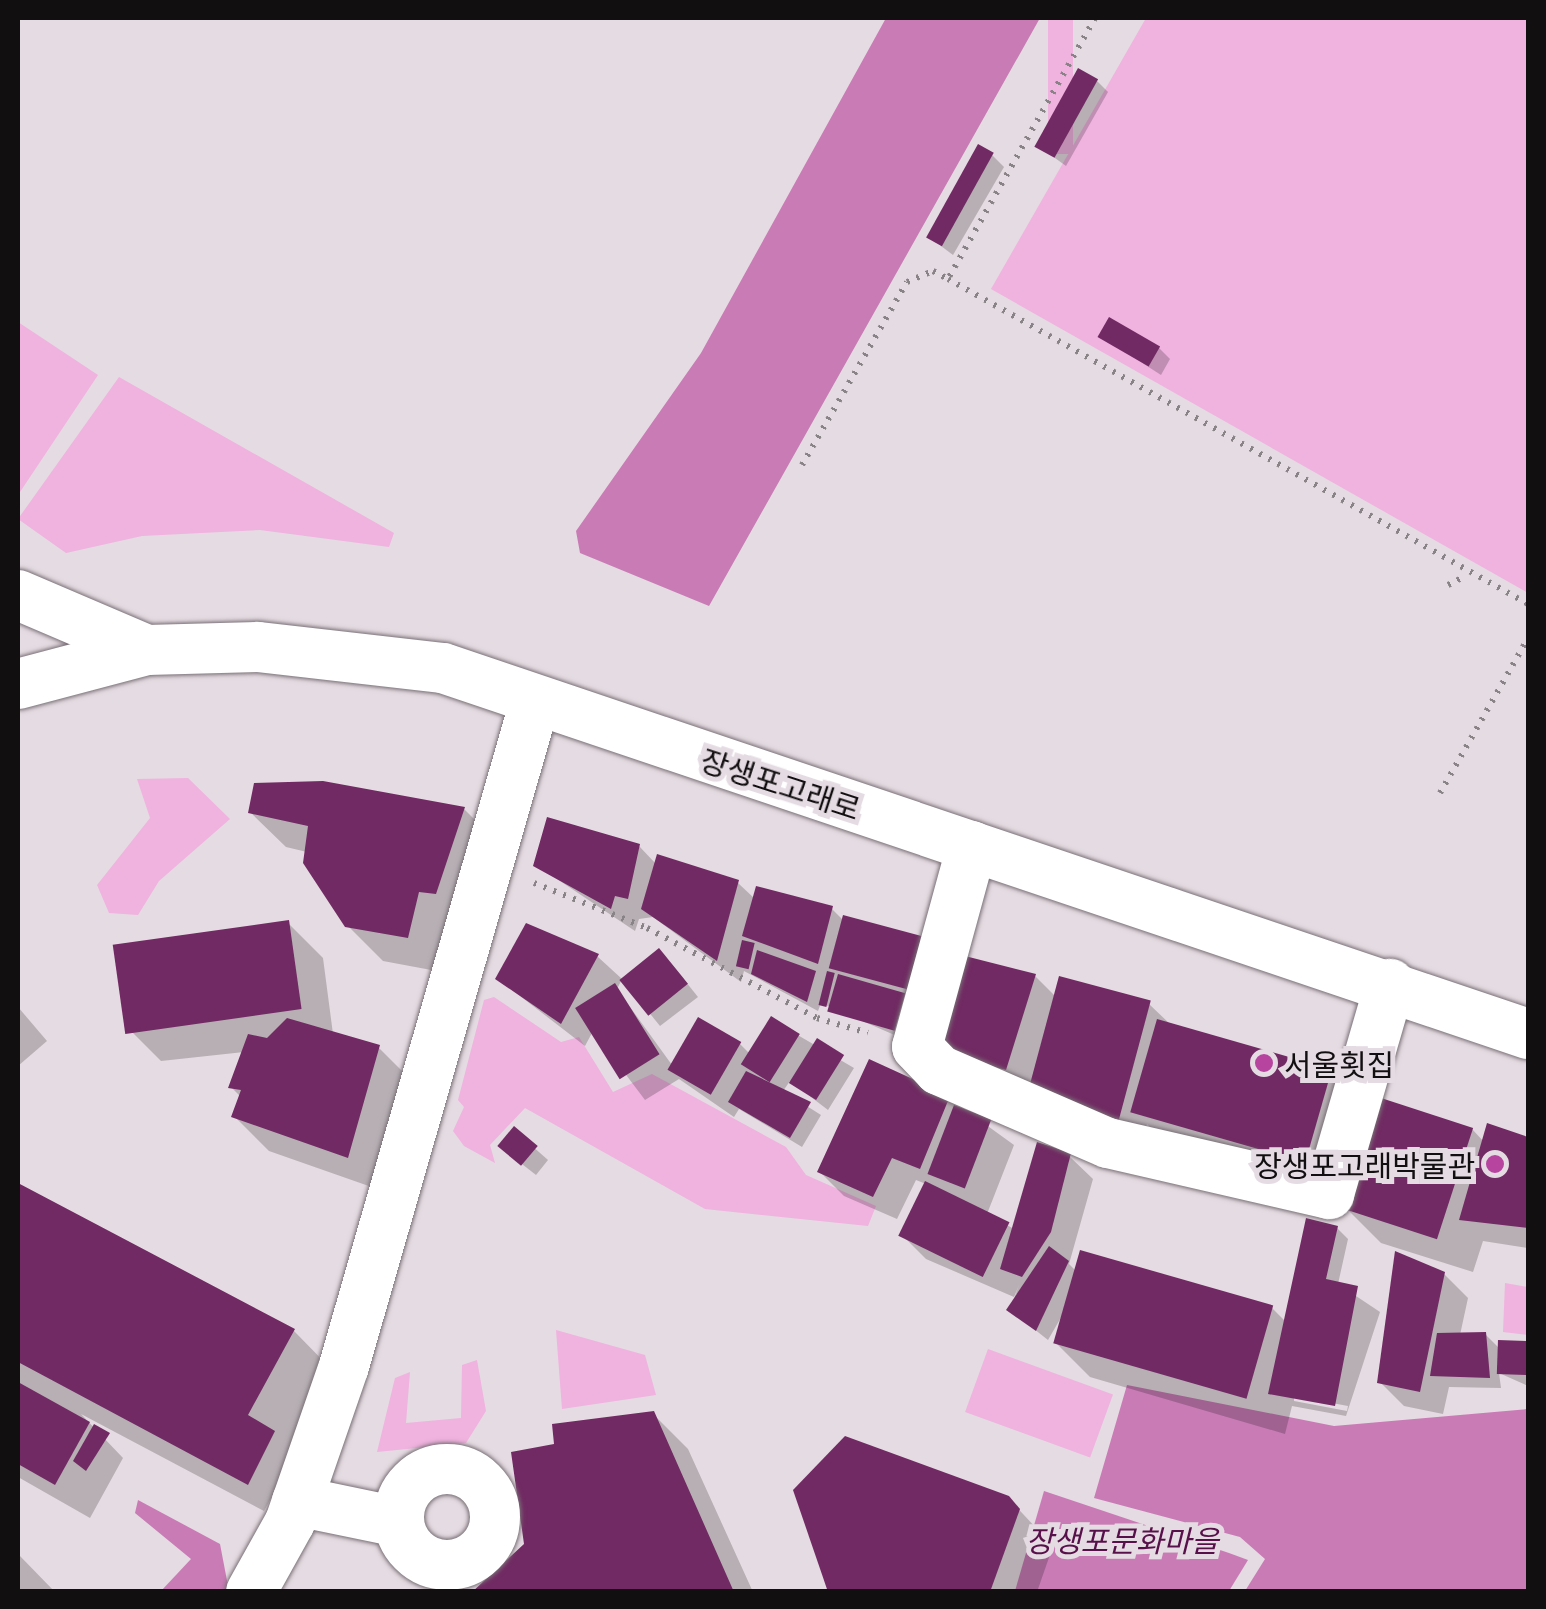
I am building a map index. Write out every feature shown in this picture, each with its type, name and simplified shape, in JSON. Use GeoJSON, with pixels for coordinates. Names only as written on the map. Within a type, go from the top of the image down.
{"type":"FeatureCollection","features":[{"type":"Feature","properties":{"kind":"street"},"geometry":{"type":"LineString","coordinates":[[18,595],[147,650]]}},
{"type":"Feature","properties":{"kind":"street","name":"장생포고래로"},"geometry":{"type":"LineString","coordinates":[[18,684],[147,650],[258,647],[443,668],[1390,984],[1528,1034]]}},
{"type":"Feature","properties":{"kind":"street"},"geometry":{"type":"LineString","coordinates":[[251,1592],[297,1502],[536,701]]}},
{"type":"Feature","properties":{"kind":"street"},"geometry":{"type":"LineString","coordinates":[[972,846],[917,1048],[939,1070],[1108,1143],[1328,1194],[1390,984]]}},
{"type":"Feature","properties":{"kind":"street"},"geometry":{"type":"LineString","coordinates":[[297,1502],[418,1564]]}},
{"type":"Feature","properties":{"kind":"path"},"geometry":{"type":"LineString","coordinates":[[948,279],[1095,18]]}},
{"type":"Feature","properties":{"kind":"path"},"geometry":{"type":"LineString","coordinates":[[802,465],[906,282],[933,271],[1466,576],[1528,604]]}},
{"type":"Feature","properties":{"kind":"path"},"geometry":{"type":"LineString","coordinates":[[1448,584],[1466,576]]}},
{"type":"Feature","properties":{"kind":"path"},"geometry":{"type":"LineString","coordinates":[[1440,793],[1528,638]]}},
{"type":"Feature","properties":{"kind":"path"},"geometry":{"type":"LineString","coordinates":[[489,861],[647,928],[817,1018],[917,1048]]}},
{"type":"Feature","properties":{"kind":"shaded area"},"geometry":{"type":"Polygon","coordinates":[[[1048,18],[1073,18],[1073,154],[1048,154],[1048,18]]]}},
{"type":"Feature","properties":{"kind":"shaded area"},"geometry":{"type":"Polygon","coordinates":[[[1146,18],[1528,18],[1528,593],[991,289],[1146,18]]]}},
{"type":"Feature","properties":{"kind":"shaded area"},"geometry":{"type":"Polygon","coordinates":[[[18,322],[98,375],[18,495],[18,322]]]}},
{"type":"Feature","properties":{"kind":"shaded area"},"geometry":{"type":"Polygon","coordinates":[[[119,377],[394,533],[389,547],[260,530],[142,536],[66,553],[18,519],[119,377]]]}},
{"type":"Feature","properties":{"kind":"shaded area"},"geometry":{"type":"Polygon","coordinates":[[[188,778],[230,819],[159,881],[138,915],[109,913],[97,885],[150,818],[137,779],[188,778]]]}},
{"type":"Feature","properties":{"kind":"shaded area"},"geometry":{"type":"Polygon","coordinates":[[[494,997],[561,1042],[579,1037],[613,1092],[652,1074],[786,1147],[806,1175],[876,1206],[868,1226],[705,1209],[525,1108],[490,1145],[495,1163],[464,1146],[453,1131],[464,1107],[458,1100],[484,1000],[494,997]]]}},
{"type":"Feature","properties":{"kind":"shaded area"},"geometry":{"type":"Polygon","coordinates":[[[1505,1283],[1528,1287],[1528,1335],[1503,1332],[1505,1283]]]}},
{"type":"Feature","properties":{"kind":"shaded area"},"geometry":{"type":"Polygon","coordinates":[[[556,1330],[645,1355],[656,1395],[562,1409],[556,1330]]]}},
{"type":"Feature","properties":{"kind":"shaded area"},"geometry":{"type":"Polygon","coordinates":[[[988,1349],[1113,1394],[1090,1457],[965,1412],[988,1349]]]}},
{"type":"Feature","properties":{"kind":"shaded area"},"geometry":{"type":"Polygon","coordinates":[[[477,1360],[486,1411],[466,1443],[377,1452],[395,1378],[410,1372],[406,1423],[461,1418],[462,1365],[477,1360]]]}},
{"type":"Feature","properties":{"kind":"green space"},"geometry":{"type":"Polygon","coordinates":[[[886,18],[1040,18],[709,606],[580,553],[576,531],[701,353],[886,18]]]}},
{"type":"Feature","properties":{"kind":"green space"},"geometry":{"type":"Polygon","coordinates":[[[1127,1385],[1334,1426],[1528,1409],[1528,1591],[1245,1591],[1265,1559],[1240,1537],[1094,1498],[1127,1385]]]}},
{"type":"Feature","properties":{"kind":"green space","name":"장생포문화마을"},"geometry":{"type":"Polygon","coordinates":[[[1044,1491],[1248,1560],[1229,1591],[1015,1591],[1044,1491]]]}},
{"type":"Feature","properties":{"kind":"green space"},"geometry":{"type":"Polygon","coordinates":[[[138,1500],[220,1544],[229,1591],[161,1591],[191,1559],[135,1513],[138,1500]]]}},
{"type":"Feature","properties":{"kind":"building"},"geometry":{"type":"Polygon","coordinates":[[[1078,68],[1098,79],[1054,158],[1034,147],[1078,68]]]}},
{"type":"Feature","properties":{"kind":"building"},"geometry":{"type":"Polygon","coordinates":[[[978,144],[994,153],[942,246],[926,238],[978,144]]]}},
{"type":"Feature","properties":{"kind":"building"},"geometry":{"type":"Polygon","coordinates":[[[1109,317],[1160,346],[1149,366],[1098,337],[1109,317]]]}},
{"type":"Feature","properties":{"kind":"building"},"geometry":{"type":"Polygon","coordinates":[[[323,781],[465,807],[436,894],[419,892],[408,938],[345,927],[303,863],[308,826],[248,813],[254,783],[323,781]]]}},
{"type":"Feature","properties":{"kind":"building"},"geometry":{"type":"Polygon","coordinates":[[[547,817],[640,844],[628,899],[615,896],[611,909],[533,866],[547,817]]]}},
{"type":"Feature","properties":{"kind":"building"},"geometry":{"type":"Polygon","coordinates":[[[657,854],[739,880],[717,961],[641,909],[657,854]]]}},
{"type":"Feature","properties":{"kind":"building"},"geometry":{"type":"Polygon","coordinates":[[[756,886],[833,906],[818,964],[742,936],[756,886]]]}},
{"type":"Feature","properties":{"kind":"building"},"geometry":{"type":"Polygon","coordinates":[[[843,915],[926,937],[912,990],[829,968],[843,915]]]}},
{"type":"Feature","properties":{"kind":"building"},"geometry":{"type":"Polygon","coordinates":[[[289,920],[302,1009],[125,1034],[113,945],[289,920]]]}},
{"type":"Feature","properties":{"kind":"building"},"geometry":{"type":"Polygon","coordinates":[[[526,923],[599,954],[561,1024],[495,979],[526,923]]]}},
{"type":"Feature","properties":{"kind":"building"},"geometry":{"type":"Polygon","coordinates":[[[742,940],[755,943],[749,969],[736,966],[742,940]]]}},
{"type":"Feature","properties":{"kind":"building"},"geometry":{"type":"Polygon","coordinates":[[[659,948],[688,984],[648,1016],[619,980],[659,948]]]}},
{"type":"Feature","properties":{"kind":"building"},"geometry":{"type":"Polygon","coordinates":[[[757,950],[816,971],[807,1002],[751,974],[757,950]]]}},
{"type":"Feature","properties":{"kind":"building"},"geometry":{"type":"Polygon","coordinates":[[[961,955],[1036,974],[1006,1070],[945,1054],[941,1037],[961,955]]]}},
{"type":"Feature","properties":{"kind":"building"},"geometry":{"type":"Polygon","coordinates":[[[827,971],[835,973],[826,1007],[819,1005],[827,971]]]}},
{"type":"Feature","properties":{"kind":"building"},"geometry":{"type":"Polygon","coordinates":[[[838,974],[905,993],[895,1031],[827,1011],[838,974]]]}},
{"type":"Feature","properties":{"kind":"building"},"geometry":{"type":"Polygon","coordinates":[[[1059,976],[1151,1001],[1117,1125],[1026,1101],[1059,976]]]}},
{"type":"Feature","properties":{"kind":"building"},"geometry":{"type":"Polygon","coordinates":[[[615,983],[660,1054],[620,1079],[575,1008],[615,983]]]}},
{"type":"Feature","properties":{"kind":"building"},"geometry":{"type":"Polygon","coordinates":[[[771,1016],[800,1034],[770,1082],[741,1064],[771,1016]]]}},
{"type":"Feature","properties":{"kind":"building"},"geometry":{"type":"Polygon","coordinates":[[[698,1017],[741,1042],[711,1095],[668,1070],[698,1017]]]}},
{"type":"Feature","properties":{"kind":"building"},"geometry":{"type":"Polygon","coordinates":[[[287,1018],[380,1045],[348,1158],[231,1117],[241,1090],[228,1088],[248,1034],[267,1038],[287,1018]]]}},
{"type":"Feature","properties":{"kind":"building"},"geometry":{"type":"Polygon","coordinates":[[[1157,1019],[1332,1069],[1305,1162],[1130,1112],[1157,1019]]]}},
{"type":"Feature","properties":{"kind":"building"},"geometry":{"type":"Polygon","coordinates":[[[817,1038],[844,1055],[816,1100],[789,1083],[817,1038]]]}},
{"type":"Feature","properties":{"kind":"building"},"geometry":{"type":"Polygon","coordinates":[[[869,1059],[950,1096],[920,1169],[892,1158],[873,1197],[817,1172],[869,1059]]]}},
{"type":"Feature","properties":{"kind":"building"},"geometry":{"type":"Polygon","coordinates":[[[746,1071],[811,1102],[790,1138],[728,1102],[746,1071]]]}},
{"type":"Feature","properties":{"kind":"building"},"geometry":{"type":"Polygon","coordinates":[[[1378,1097],[1473,1128],[1437,1239],[1342,1208],[1378,1097]]]}},
{"type":"Feature","properties":{"kind":"building"},"geometry":{"type":"Polygon","coordinates":[[[954,1105],[991,1119],[965,1188],[927,1174],[954,1105]]]}},
{"type":"Feature","properties":{"kind":"building"},"geometry":{"type":"Polygon","coordinates":[[[1487,1123],[1528,1137],[1528,1228],[1459,1220],[1487,1123]]]}},
{"type":"Feature","properties":{"kind":"building"},"geometry":{"type":"Polygon","coordinates":[[[514,1126],[538,1146],[521,1166],[497,1146],[514,1126]]]}},
{"type":"Feature","properties":{"kind":"building"},"geometry":{"type":"Polygon","coordinates":[[[1037,1142],[1071,1153],[1051,1232],[1022,1277],[1000,1269],[1037,1142]]]}},
{"type":"Feature","properties":{"kind":"building"},"geometry":{"type":"Polygon","coordinates":[[[925,1181],[1009,1222],[983,1277],[898,1236],[925,1181]]]}},
{"type":"Feature","properties":{"kind":"building"},"geometry":{"type":"Polygon","coordinates":[[[18,1183],[295,1329],[248,1415],[275,1431],[248,1485],[18,1362],[18,1183]]]}},
{"type":"Feature","properties":{"kind":"building"},"geometry":{"type":"Polygon","coordinates":[[[1306,1218],[1338,1226],[1326,1279],[1358,1286],[1335,1406],[1268,1394],[1306,1218]]]}},
{"type":"Feature","properties":{"kind":"building"},"geometry":{"type":"Polygon","coordinates":[[[1049,1246],[1069,1261],[1036,1331],[1006,1310],[1049,1246]]]}},
{"type":"Feature","properties":{"kind":"building"},"geometry":{"type":"Polygon","coordinates":[[[1080,1250],[1273,1305],[1246,1399],[1053,1343],[1080,1250]]]}},
{"type":"Feature","properties":{"kind":"building"},"geometry":{"type":"Polygon","coordinates":[[[1395,1251],[1445,1272],[1420,1392],[1377,1383],[1395,1251]]]}},
{"type":"Feature","properties":{"kind":"building"},"geometry":{"type":"Polygon","coordinates":[[[1486,1332],[1490,1378],[1430,1376],[1437,1333],[1486,1332]]]}},
{"type":"Feature","properties":{"kind":"building"},"geometry":{"type":"Polygon","coordinates":[[[1498,1340],[1528,1341],[1527,1375],[1497,1374],[1498,1340]]]}},
{"type":"Feature","properties":{"kind":"building"},"geometry":{"type":"Polygon","coordinates":[[[18,1382],[90,1422],[55,1485],[18,1464],[18,1382]]]}},
{"type":"Feature","properties":{"kind":"building"},"geometry":{"type":"Polygon","coordinates":[[[654,1411],[734,1592],[472,1592],[524,1544],[511,1452],[554,1444],[552,1424],[654,1411]]]}},
{"type":"Feature","properties":{"kind":"building"},"geometry":{"type":"Polygon","coordinates":[[[94,1424],[110,1433],[86,1471],[73,1461],[94,1424]]]}},
{"type":"Feature","properties":{"kind":"building"},"geometry":{"type":"Polygon","coordinates":[[[845,1436],[1009,1496],[1020,1509],[990,1592],[828,1592],[793,1490],[845,1436]]]}},
{"type":"Feature","properties":{"kind":"place","name":"서울횟집"},"geometry":{"type":"Point","coordinates":[1264,1063]}},
{"type":"Feature","properties":{"kind":"place","name":"장생포고래박물관"},"geometry":{"type":"Point","coordinates":[1495,1164]}}]}
